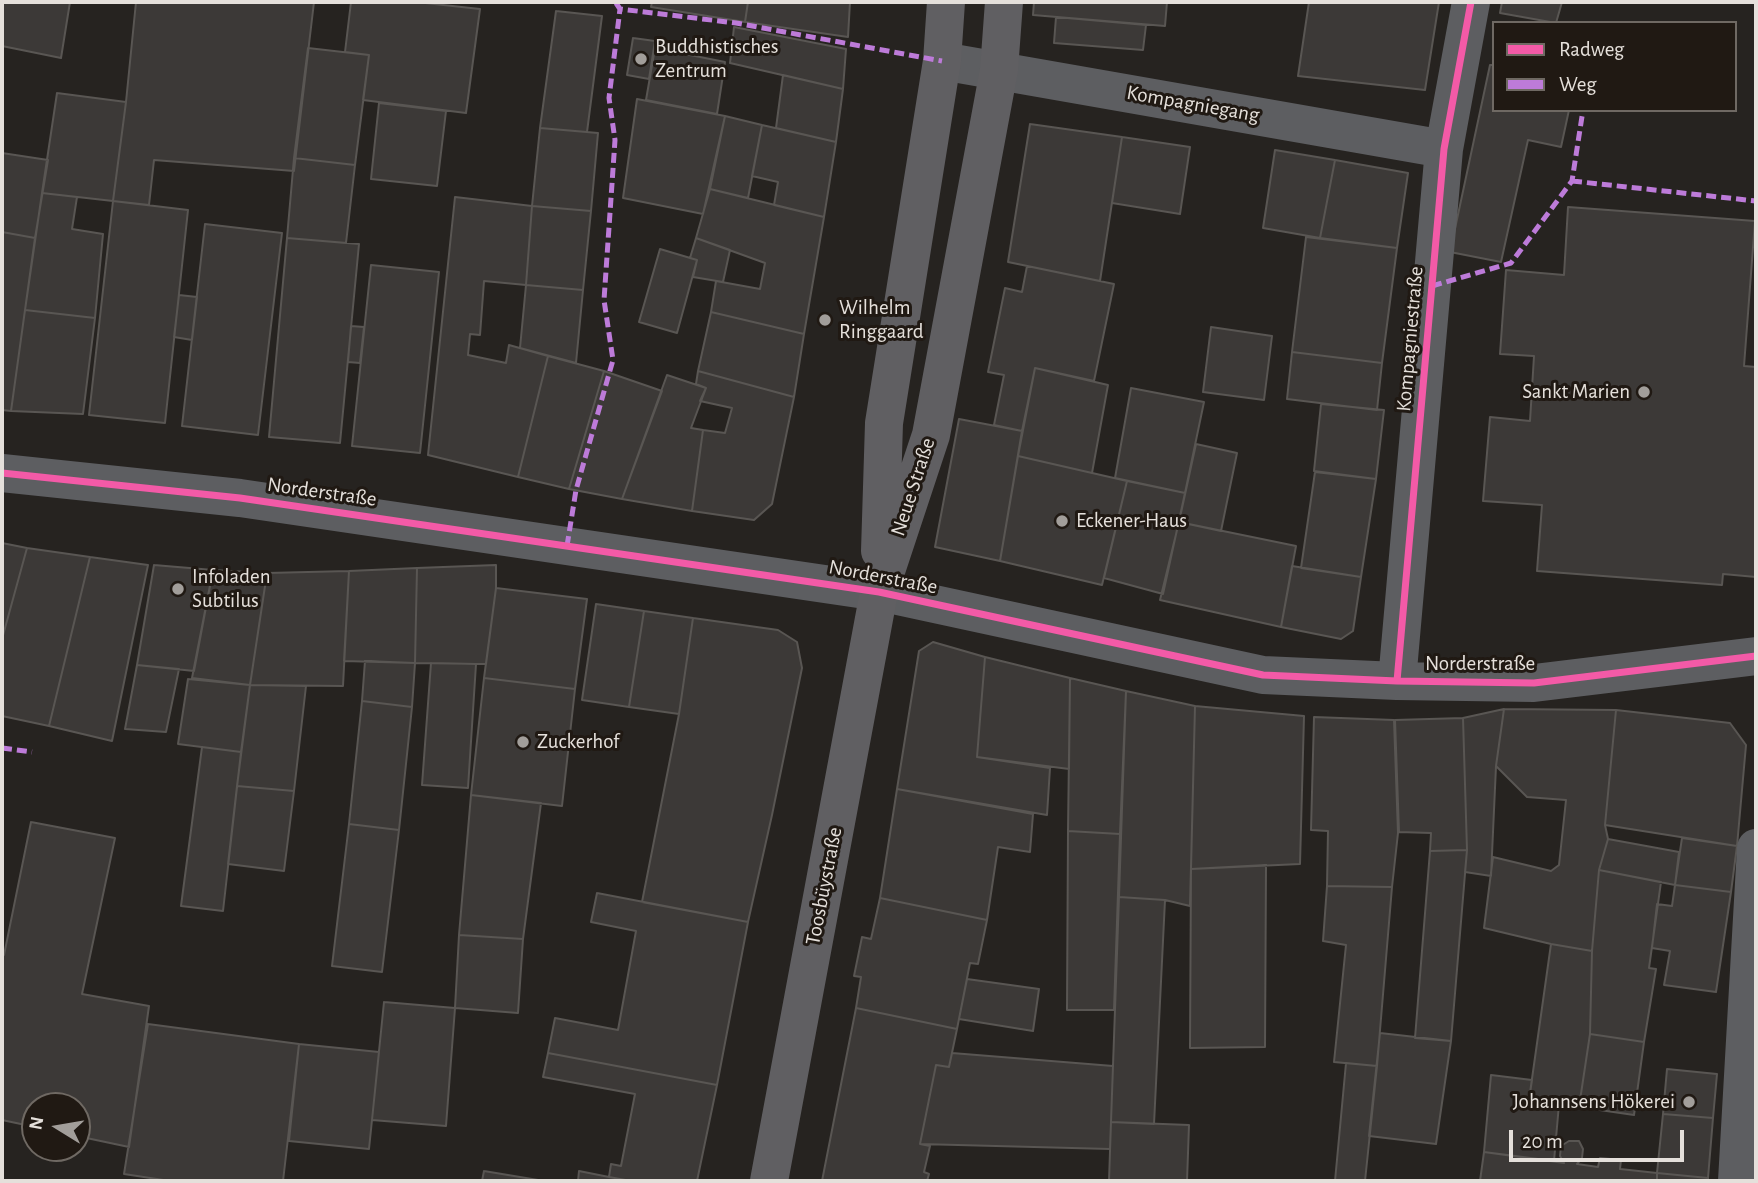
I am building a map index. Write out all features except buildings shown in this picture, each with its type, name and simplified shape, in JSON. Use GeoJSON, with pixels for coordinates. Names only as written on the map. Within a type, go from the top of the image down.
{"type":"FeatureCollection","features":[{"type":"Feature","properties":{"kind":"main road","name":"Neue Straße"},"geometry":{"type":"LineString","coordinates":[[879,592],[884,423],[942,61],[946,2]]}},
{"type":"Feature","properties":{"kind":"main road","name":"Neue Straße"},"geometry":{"type":"LineString","coordinates":[[879,592],[931,435],[999,70],[1003,2]]}},
{"type":"Feature","properties":{"kind":"main road","name":"Toosbüystraße"},"geometry":{"type":"LineString","coordinates":[[769,1181],[879,592]]}},
{"type":"Feature","properties":{"kind":"street","name":"Kompagniestraße"},"geometry":{"type":"LineString","coordinates":[[1397,681],[1444,149],[1471,2]]}},
{"type":"Feature","properties":{"kind":"street","name":"Kompagniegang"},"geometry":{"type":"LineString","coordinates":[[942,61],[1444,149]]}},
{"type":"Feature","properties":{"kind":"street","name":"Norderstraße"},"geometry":{"type":"LineString","coordinates":[[2,473],[240,498],[879,592],[1263,675],[1534,683],[1756,656]]}},
{"type":"Feature","properties":{"kind":"street"},"geometry":{"type":"LineString","coordinates":[[1737,1181],[1756,848]]}},
{"type":"Feature","properties":{"kind":"marked path"},"geometry":{"type":"LineString","coordinates":[[616,3],[620,9],[736,23],[942,61]]}},
{"type":"Feature","properties":{"kind":"marked path"},"geometry":{"type":"LineString","coordinates":[[567,546],[576,490],[613,360],[604,300],[615,140],[609,98],[620,9]]}},
{"type":"Feature","properties":{"kind":"marked path"},"geometry":{"type":"LineString","coordinates":[[1432,286],[1511,263],[1572,181],[1583,112]]}},
{"type":"Feature","properties":{"kind":"marked path"},"geometry":{"type":"LineString","coordinates":[[1572,181],[1756,201]]}},
{"type":"Feature","properties":{"kind":"marked path"},"geometry":{"type":"LineString","coordinates":[[2,748],[32,752]]}},
{"type":"Feature","properties":{"kind":"cycle path"},"geometry":{"type":"LineString","coordinates":[[1397,681],[1444,149],[1471,2]]}},
{"type":"Feature","properties":{"kind":"cycle path"},"geometry":{"type":"LineString","coordinates":[[2,473],[240,498],[879,592],[1263,675],[1534,683],[1756,656]]}},
{"type":"Feature","properties":{"kind":"place","name":"Buddhistisches Zentrum"},"geometry":{"type":"Point","coordinates":[641,59]}},
{"type":"Feature","properties":{"kind":"place","name":"Wilhelm Ringgaard"},"geometry":{"type":"Point","coordinates":[825,320]}},
{"type":"Feature","properties":{"kind":"place","name":"Sankt Marien"},"geometry":{"type":"Point","coordinates":[1644,392]}},
{"type":"Feature","properties":{"kind":"place","name":"Eckener-Haus"},"geometry":{"type":"Point","coordinates":[1062,521]}},
{"type":"Feature","properties":{"kind":"place","name":"Infoladen Subtilus"},"geometry":{"type":"Point","coordinates":[178,589]}},
{"type":"Feature","properties":{"kind":"place","name":"Zuckerhof"},"geometry":{"type":"Point","coordinates":[523,742]}},
{"type":"Feature","properties":{"kind":"place","name":"Johannsens Hökerei"},"geometry":{"type":"Point","coordinates":[1689,1102]}}]}
